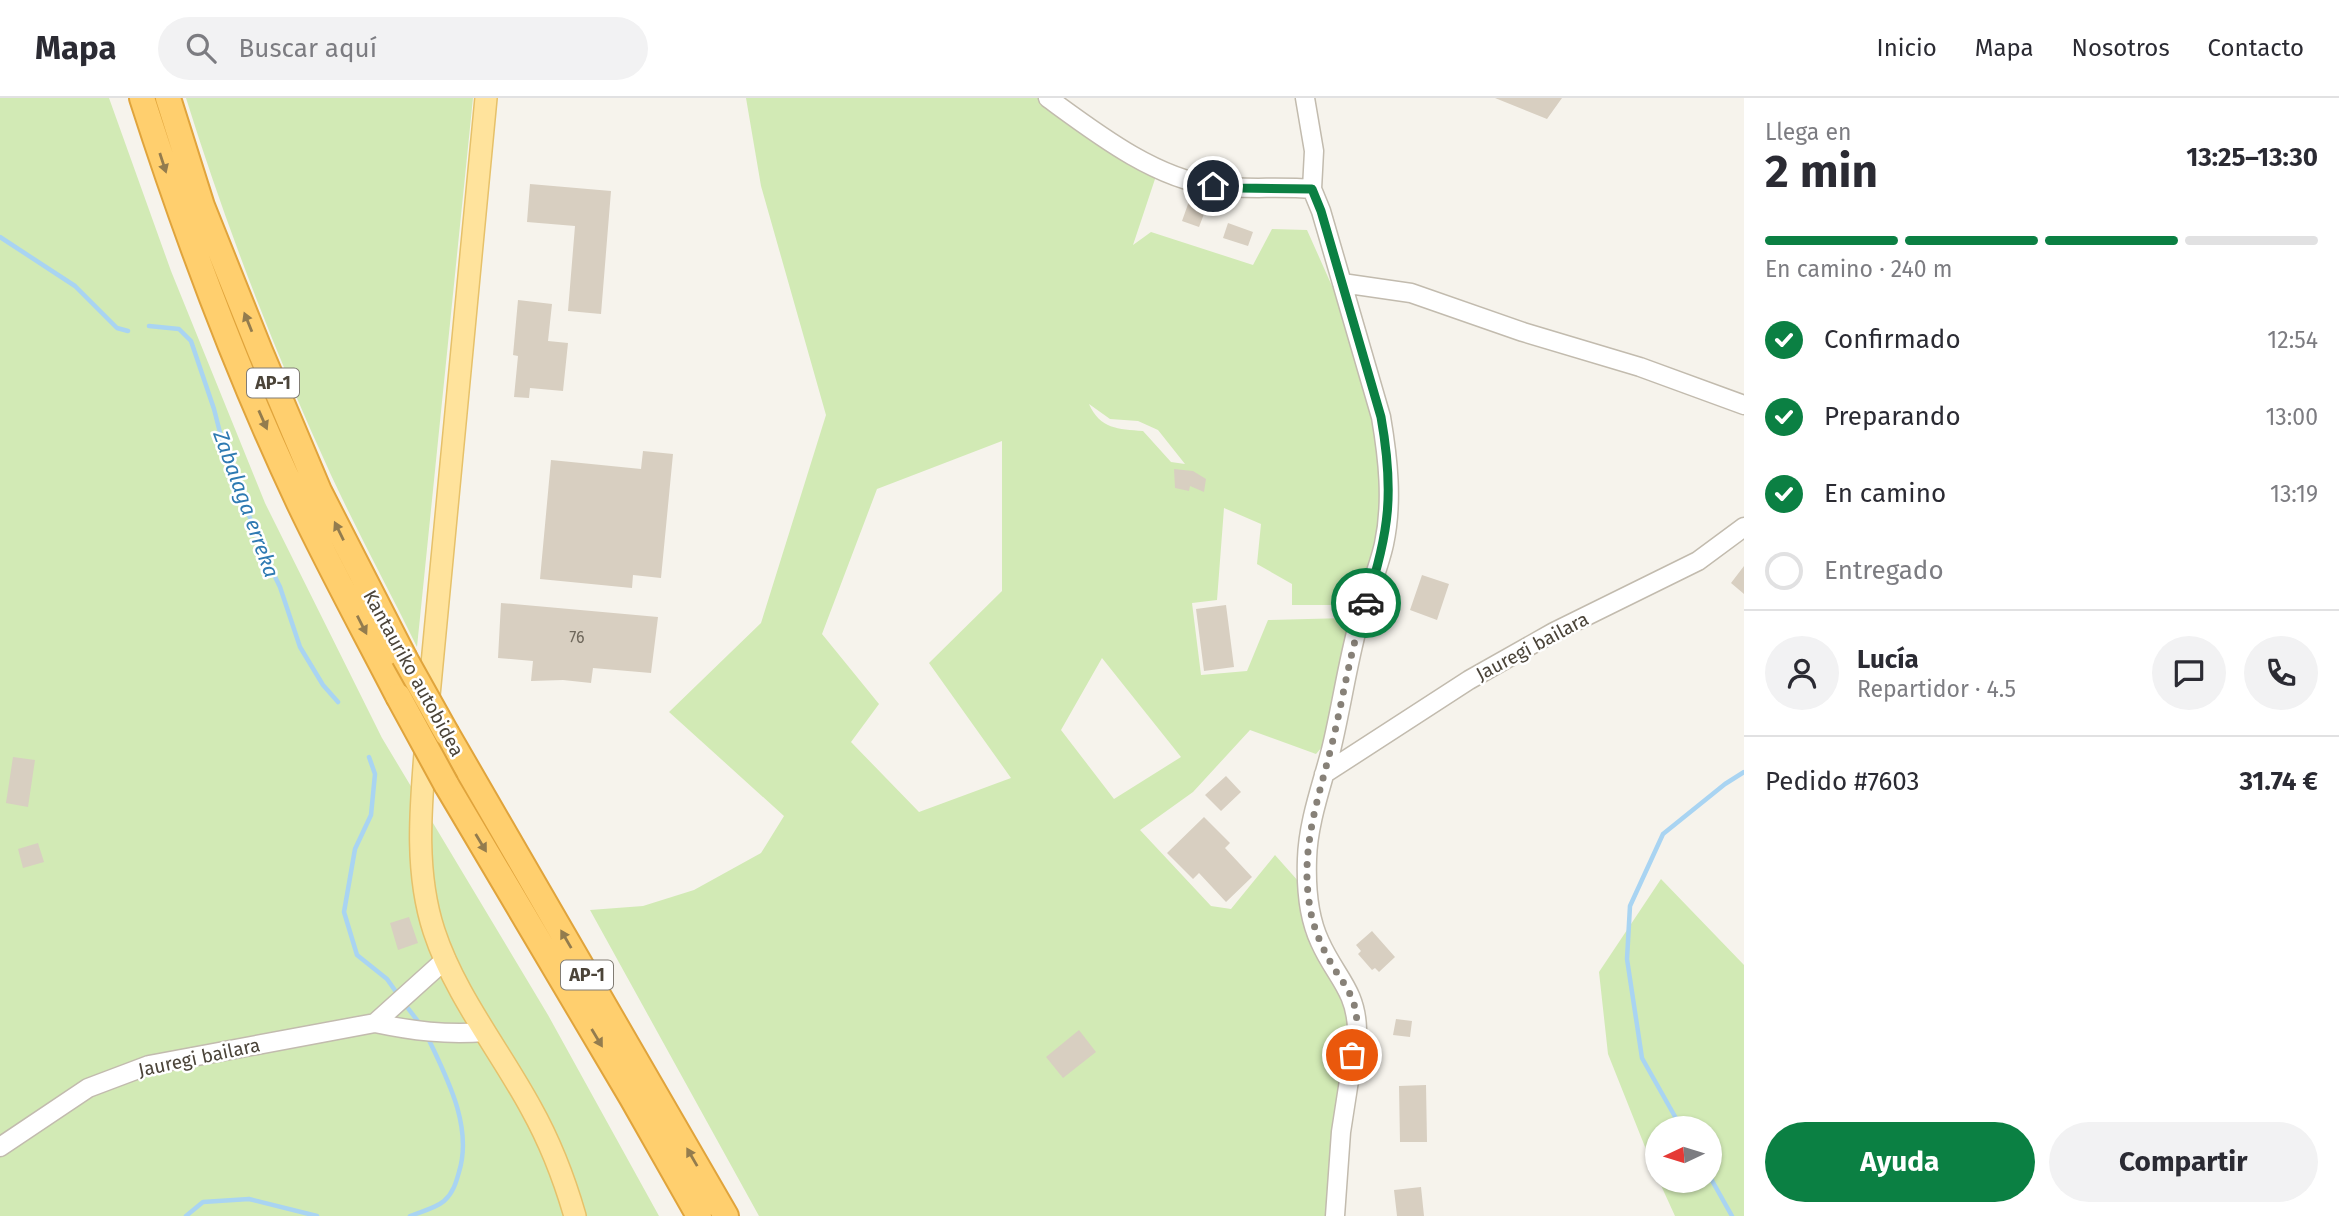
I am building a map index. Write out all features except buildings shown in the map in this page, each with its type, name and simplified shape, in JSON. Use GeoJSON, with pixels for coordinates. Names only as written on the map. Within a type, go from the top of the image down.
{"type":"FeatureCollection","features":[{"type":"Feature","properties":{"kind":"highway","name":"Kantauriko autobidea"},"geometry":{"type":"LineString","coordinates":[[142,98],[179,212],[241,370],[299,502],[446,784],[699,1216]]}},
{"type":"Feature","properties":{"kind":"highway","name":"Kantauriko autobidea"},"geometry":{"type":"LineString","coordinates":[[168,98],[202,206],[319,491],[404,657],[447,734],[726,1216]]}},
{"type":"Feature","properties":{"kind":"main road"},"geometry":{"type":"LineString","coordinates":[[486,98],[432,659],[420,815],[424,884],[434,931],[446,959],[545,1134],[575,1216]]}},
{"type":"Feature","properties":{"kind":"street"},"geometry":{"type":"LineString","coordinates":[[1048,98],[1089,128],[1178,178],[1240,188],[1312,189]]}},
{"type":"Feature","properties":{"kind":"street"},"geometry":{"type":"LineString","coordinates":[[1306,98],[1314,151],[1312,189],[1321,211],[1381,417],[1386,448],[1388,516],[1384,545],[1358,625],[1310,830],[1307,858],[1308,898],[1312,921],[1320,942],[1350,993],[1356,1014],[1341,1132],[1335,1216]]}},
{"type":"Feature","properties":{"kind":"street"},"geometry":{"type":"LineString","coordinates":[[1342,283],[1411,293],[1523,332],[1640,367],[1744,405]]}},
{"type":"Feature","properties":{"kind":"street","name":"Jauregi bailara"},"geometry":{"type":"LineString","coordinates":[[1324,774],[1469,680],[1555,632],[1698,561],[1744,527]]}},
{"type":"Feature","properties":{"kind":"street"},"geometry":{"type":"LineString","coordinates":[[375,1023],[446,959]]}},
{"type":"Feature","properties":{"kind":"street","name":"Jauregi bailara"},"geometry":{"type":"LineString","coordinates":[[0,1147],[88,1088],[149,1065],[375,1023],[416,1032],[454,1035],[485,1032]]}},
{"type":"Feature","properties":{"kind":"green space"},"geometry":{"type":"Polygon","coordinates":[[[0,98],[109,98],[171,271],[265,503],[382,738],[548,1015],[659,1216],[0,1216],[0,98]]]}},
{"type":"Feature","properties":{"kind":"green space"},"geometry":{"type":"Polygon","coordinates":[[[186,98],[473,98],[417,647],[341,497],[290,383],[252,289],[186,98]]]}},
{"type":"Feature","properties":{"kind":"green space"},"geometry":{"type":"Polygon","coordinates":[[[746,98],[1038,98],[1068,124],[1156,176],[1133,245],[1151,232],[1253,265],[1272,229],[1307,230],[1340,304],[1369,402],[1381,457],[1382,504],[1371,562],[1360,598],[1349,605],[1292,605],[1292,584],[1257,564],[1261,524],[1224,508],[1217,600],[1192,603],[1201,675],[1247,671],[1268,620],[1346,618],[1351,628],[1327,741],[1316,754],[1250,730],[1193,792],[1140,830],[1211,906],[1231,909],[1275,855],[1299,882],[1305,933],[1347,1004],[1348,1027],[1334,1120],[1327,1216],[759,1216],[590,910],[643,906],[694,890],[761,853],[784,816],[669,712],[761,623],[826,415],[761,186],[746,98]],[[1089,404],[1104,423],[1143,431],[1171,462],[1185,464],[1158,430],[1138,421],[1110,419],[1089,404]],[[1002,441],[877,489],[822,634],[879,704],[851,742],[919,812],[1011,778],[929,663],[1002,591],[1002,441]],[[1102,658],[1061,730],[1114,799],[1181,757],[1102,658]]]}},
{"type":"Feature","properties":{"kind":"green space"},"geometry":{"type":"Polygon","coordinates":[[[1661,879],[1744,965],[1744,1216],[1675,1216],[1665,1194],[1722,1194],[1722,1116],[1645,1116],[1645,1147],[1608,1054],[1599,972],[1661,879]]]}},
{"type":"Feature","properties":{"kind":"waterway","name":"Zabalaga erreka"},"geometry":{"type":"LineString","coordinates":[[0,237],[75,286],[117,328],[128,331]]}},
{"type":"Feature","properties":{"kind":"waterway","name":"Zabalaga erreka"},"geometry":{"type":"LineString","coordinates":[[149,326],[179,329],[191,341],[214,409],[226,456],[264,554],[280,587],[300,647],[323,685],[338,702]]}},
{"type":"Feature","properties":{"kind":"waterway","name":"Zabalaga erreka"},"geometry":{"type":"LineString","coordinates":[[369,757],[375,774],[371,815],[355,849],[344,912],[357,955],[387,979],[399,996]]}},
{"type":"Feature","properties":{"kind":"waterway"},"geometry":{"type":"LineString","coordinates":[[1675,1116],[1642,1058],[1627,959],[1630,906],[1663,834],[1744,772]]}},
{"type":"Feature","properties":{"kind":"waterway","name":"Zabalaga erreka"},"geometry":{"type":"LineString","coordinates":[[404,1003],[420,1024]]}},
{"type":"Feature","properties":{"kind":"waterway","name":"Zabalaga erreka"},"geometry":{"type":"LineString","coordinates":[[410,1216],[437,1206],[447,1198],[455,1184],[462,1155],[463,1138],[456,1103],[428,1038]]}},
{"type":"Feature","properties":{"kind":"waterway"},"geometry":{"type":"LineString","coordinates":[[1720,1194],[1732,1216]]}},
{"type":"Feature","properties":{"kind":"waterway","name":"Zabalaga erreka"},"geometry":{"type":"LineString","coordinates":[[186,1216],[203,1202],[249,1199],[317,1216]]}},
{"type":"Feature","properties":{"kind":"way so far"},"geometry":{"type":"LineString","coordinates":[[1352,1055],[1356,1029],[1355,1004],[1320,942],[1312,921],[1308,898],[1307,858],[1310,830],[1358,625],[1366,603]]}},
{"type":"Feature","properties":{"kind":"route"},"geometry":{"type":"LineString","coordinates":[[1213,186],[1312,189],[1321,211],[1381,417],[1386,448],[1388,516],[1384,545],[1366,603]]}}]}
